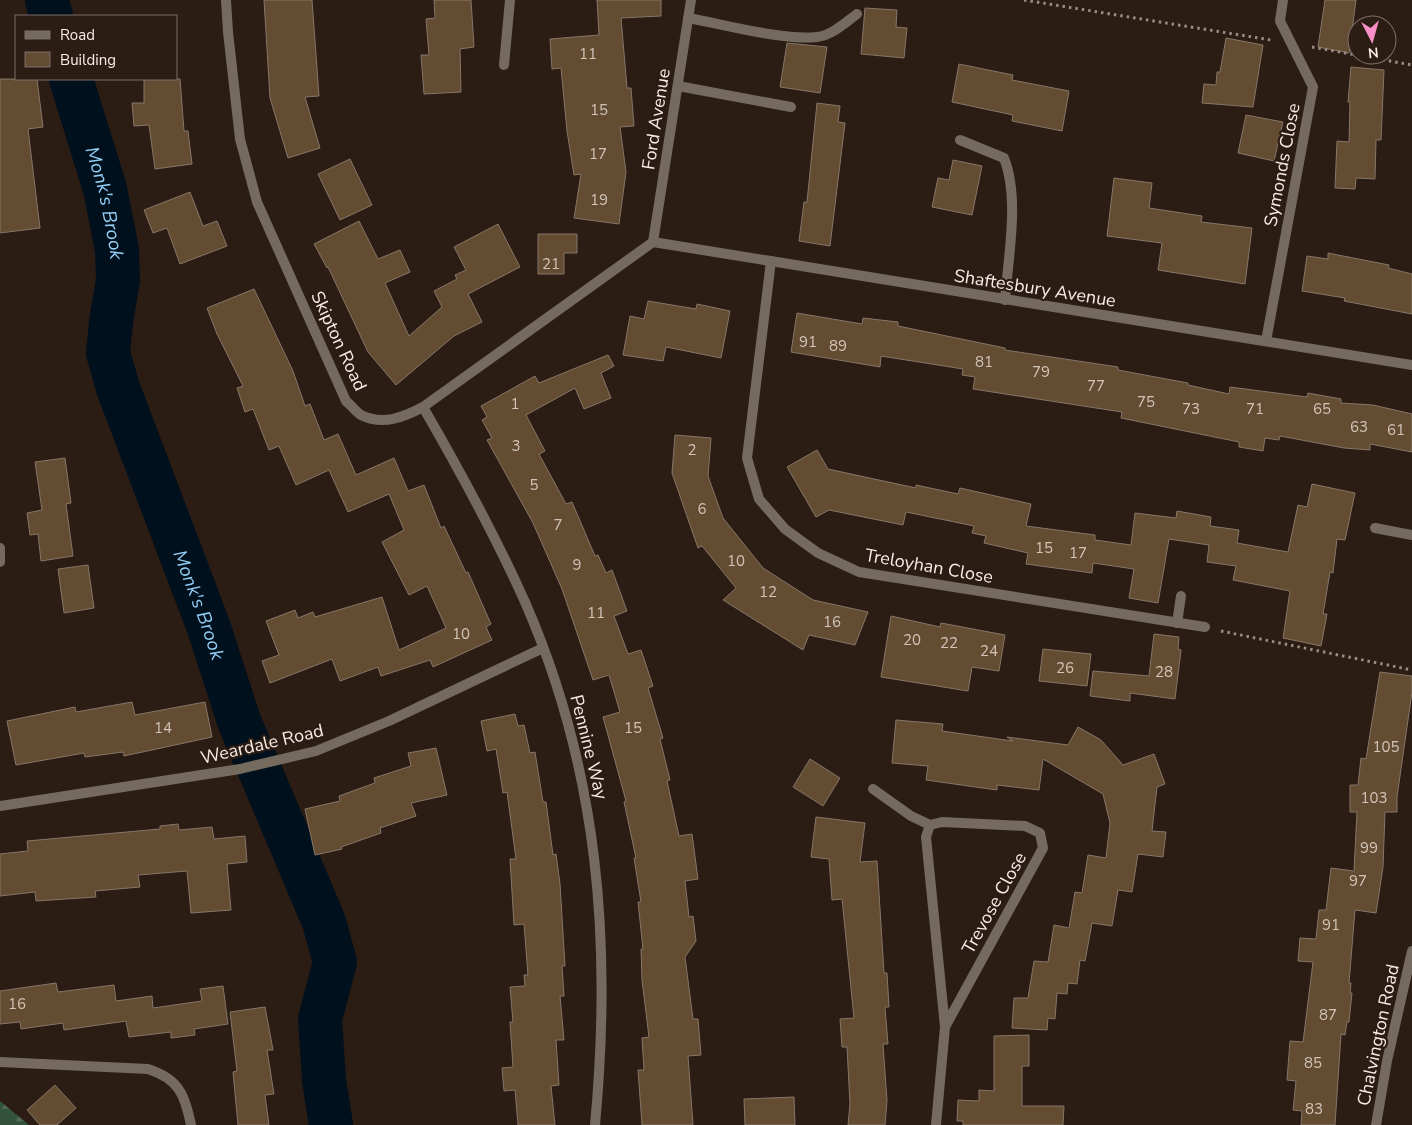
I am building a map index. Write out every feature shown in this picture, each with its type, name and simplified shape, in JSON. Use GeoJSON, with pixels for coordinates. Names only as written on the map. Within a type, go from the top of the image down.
{"type":"FeatureCollection","features":[{"type":"Feature","properties":{"kind":"street","name":"Skipton Road"},"geometry":{"type":"LineString","coordinates":[[226,0],[240,139],[257,202],[346,401],[361,415],[381,420],[401,419],[423,407],[653,242]]}},
{"type":"Feature","properties":{"kind":"street"},"geometry":{"type":"LineString","coordinates":[[504,65],[510,0]]}},
{"type":"Feature","properties":{"kind":"street","name":"Ford Avenue"},"geometry":{"type":"LineString","coordinates":[[653,242],[691,0]]}},
{"type":"Feature","properties":{"kind":"street","name":"Symonds Close"},"geometry":{"type":"LineString","coordinates":[[1266,341],[1313,87],[1280,21],[1283,0]]}},
{"type":"Feature","properties":{"kind":"street"},"geometry":{"type":"LineString","coordinates":[[688,18],[792,36],[817,37],[833,32],[857,14]]}},
{"type":"Feature","properties":{"kind":"street"},"geometry":{"type":"LineString","coordinates":[[678,86],[791,107]]}},
{"type":"Feature","properties":{"kind":"street"},"geometry":{"type":"LineString","coordinates":[[960,140],[1004,158],[1011,173],[1012,212],[1005,300]]}},
{"type":"Feature","properties":{"kind":"street","name":"Shaftesbury Avenue"},"geometry":{"type":"LineString","coordinates":[[653,242],[1412,365]]}},
{"type":"Feature","properties":{"kind":"street","name":"Treloyhan Close"},"geometry":{"type":"LineString","coordinates":[[771,261],[747,458],[759,500],[785,529],[818,554],[859,572],[1205,627]]}},
{"type":"Feature","properties":{"kind":"street","name":"Pennine Way"},"geometry":{"type":"LineString","coordinates":[[423,407],[476,500],[525,602],[566,715],[590,819],[600,904],[603,988],[595,1125]]}},
{"type":"Feature","properties":{"kind":"street"},"geometry":{"type":"LineString","coordinates":[[1375,528],[1412,535]]}},
{"type":"Feature","properties":{"kind":"street"},"geometry":{"type":"LineString","coordinates":[[0,548],[0,562]]}},
{"type":"Feature","properties":{"kind":"street"},"geometry":{"type":"LineString","coordinates":[[1177,623],[1181,596]]}},
{"type":"Feature","properties":{"kind":"street","name":"Weardale Road"},"geometry":{"type":"LineString","coordinates":[[0,806],[240,768],[316,751],[389,721],[543,648]]}},
{"type":"Feature","properties":{"kind":"street"},"geometry":{"type":"LineString","coordinates":[[874,789],[911,816],[930,825]]}},
{"type":"Feature","properties":{"kind":"street","name":"Trevose Close"},"geometry":{"type":"LineString","coordinates":[[936,1125],[945,1027],[926,837],[930,825],[942,822],[1026,826],[1040,833],[1043,848],[945,1027]]}},
{"type":"Feature","properties":{"kind":"street","name":"Chalvington Road"},"geometry":{"type":"LineString","coordinates":[[1376,1125],[1387,1061],[1410,974],[1412,951]]}},
{"type":"Feature","properties":{"kind":"street"},"geometry":{"type":"LineString","coordinates":[[0,1062],[148,1069],[169,1078],[182,1094],[191,1125]]}},
{"type":"Feature","properties":{"kind":"path"},"geometry":{"type":"LineString","coordinates":[[1024,0],[1412,65]]}},
{"type":"Feature","properties":{"kind":"path"},"geometry":{"type":"LineString","coordinates":[[1205,627],[1412,670]]}},
{"type":"Feature","properties":{"kind":"green space"},"geometry":{"type":"Polygon","coordinates":[[[0,1101],[29,1125],[0,1125],[0,1101]]]}},
{"type":"Feature","properties":{"kind":"building"},"geometry":{"type":"Polygon","coordinates":[[[264,0],[312,0],[319,96],[305,97],[320,148],[288,158],[270,98],[264,0]]]}},
{"type":"Feature","properties":{"kind":"building"},"geometry":{"type":"Polygon","coordinates":[[[434,0],[471,0],[474,47],[460,49],[461,92],[424,94],[421,55],[429,55],[426,19],[435,18],[434,0]]]}},
{"type":"Feature","properties":{"kind":"building"},"geometry":{"type":"Polygon","coordinates":[[[597,0],[661,0],[661,16],[621,18],[627,88],[631,88],[634,126],[620,127],[626,172],[619,224],[574,218],[581,174],[574,175],[567,131],[561,68],[552,69],[550,39],[599,35],[597,0]]]}},
{"type":"Feature","properties":{"kind":"building"},"geometry":{"type":"Polygon","coordinates":[[[1325,0],[1356,0],[1354,15],[1347,15],[1347,53],[1318,47],[1325,0]]]}},
{"type":"Feature","properties":{"kind":"building"},"geometry":{"type":"Polygon","coordinates":[[[865,8],[897,10],[896,27],[907,28],[904,58],[861,54],[865,8]]]}},
{"type":"Feature","properties":{"kind":"building"},"geometry":{"type":"Polygon","coordinates":[[[1226,38],[1263,45],[1253,107],[1202,103],[1204,84],[1216,85],[1217,72],[1220,72],[1226,38]]]}},
{"type":"Feature","properties":{"kind":"building"},"geometry":{"type":"Polygon","coordinates":[[[787,43],[827,47],[820,93],[780,87],[787,43]]]}},
{"type":"Feature","properties":{"kind":"building"},"geometry":{"type":"Polygon","coordinates":[[[959,64],[1013,75],[1012,80],[1069,91],[1062,131],[1012,121],[1013,115],[952,102],[959,64]]]}},
{"type":"Feature","properties":{"kind":"building"},"geometry":{"type":"Polygon","coordinates":[[[1351,67],[1384,70],[1381,140],[1376,140],[1375,179],[1356,178],[1355,189],[1335,188],[1337,141],[1349,142],[1350,102],[1348,102],[1351,67]]]}},
{"type":"Feature","properties":{"kind":"building"},"geometry":{"type":"Polygon","coordinates":[[[0,79],[37,80],[43,127],[28,129],[40,228],[0,233],[0,79]]]}},
{"type":"Feature","properties":{"kind":"building"},"geometry":{"type":"Polygon","coordinates":[[[180,79],[184,131],[188,131],[192,164],[155,169],[149,125],[134,126],[132,103],[144,103],[144,80],[180,79]]]}},
{"type":"Feature","properties":{"kind":"building"},"geometry":{"type":"Polygon","coordinates":[[[817,103],[840,106],[838,122],[845,123],[830,246],[799,241],[804,202],[807,202],[817,103]]]}},
{"type":"Feature","properties":{"kind":"building"},"geometry":{"type":"Polygon","coordinates":[[[1246,115],[1283,122],[1274,161],[1238,153],[1246,115]]]}},
{"type":"Feature","properties":{"kind":"building"},"geometry":{"type":"Polygon","coordinates":[[[350,159],[372,205],[340,220],[318,174],[350,159]]]}},
{"type":"Feature","properties":{"kind":"building"},"geometry":{"type":"Polygon","coordinates":[[[953,160],[982,166],[972,215],[932,207],[938,178],[949,180],[953,160]]]}},
{"type":"Feature","properties":{"kind":"building"},"geometry":{"type":"Polygon","coordinates":[[[1114,178],[1152,183],[1149,208],[1202,216],[1201,222],[1252,228],[1245,284],[1158,270],[1162,243],[1107,236],[1114,178]]]}},
{"type":"Feature","properties":{"kind":"building"},"geometry":{"type":"Polygon","coordinates":[[[190,192],[203,226],[217,221],[227,246],[180,264],[167,228],[153,233],[144,210],[190,192]]]}},
{"type":"Feature","properties":{"kind":"building"},"geometry":{"type":"Polygon","coordinates":[[[359,221],[378,259],[400,250],[410,272],[385,283],[409,336],[442,307],[434,291],[457,279],[455,275],[466,270],[454,247],[498,224],[520,267],[468,294],[482,322],[454,336],[396,385],[368,352],[328,267],[314,244],[359,221]]]}},
{"type":"Feature","properties":{"kind":"building"},"geometry":{"type":"Polygon","coordinates":[[[538,234],[577,234],[577,253],[564,253],[564,274],[538,274],[538,234]]]}},
{"type":"Feature","properties":{"kind":"building"},"geometry":{"type":"Polygon","coordinates":[[[1328,253],[1389,265],[1388,268],[1412,274],[1412,314],[1344,301],[1345,298],[1302,291],[1307,256],[1328,259],[1328,253]]]}},
{"type":"Feature","properties":{"kind":"building"},"geometry":{"type":"Polygon","coordinates":[[[254,289],[293,371],[305,406],[310,404],[324,440],[338,434],[356,475],[394,458],[408,491],[424,485],[441,528],[444,526],[466,573],[468,572],[491,624],[486,627],[492,640],[433,667],[430,660],[381,676],[378,667],[340,681],[332,659],[270,683],[262,661],[279,655],[266,621],[295,610],[298,618],[313,612],[315,617],[382,597],[399,650],[446,628],[427,586],[409,595],[382,542],[404,530],[389,494],[348,512],[329,470],[296,485],[279,446],[269,450],[253,409],[245,412],[237,388],[243,386],[217,334],[207,308],[254,289]]]}},
{"type":"Feature","properties":{"kind":"building"},"geometry":{"type":"Polygon","coordinates":[[[648,301],[696,309],[697,304],[730,311],[721,358],[666,347],[663,361],[623,355],[630,316],[644,319],[648,301]]]}},
{"type":"Feature","properties":{"kind":"building"},"geometry":{"type":"Polygon","coordinates":[[[797,313],[862,324],[863,318],[898,322],[898,326],[1005,348],[1005,350],[1118,367],[1118,370],[1188,383],[1188,385],[1229,394],[1230,387],[1307,397],[1308,393],[1341,399],[1341,403],[1373,405],[1412,414],[1412,452],[1370,444],[1370,450],[1344,448],[1280,436],[1279,440],[1265,438],[1263,451],[1239,447],[1239,442],[1121,418],[1122,412],[973,389],[975,377],[962,375],[963,369],[881,356],[880,367],[791,352],[797,313]]]}},
{"type":"Feature","properties":{"kind":"building"},"geometry":{"type":"Polygon","coordinates":[[[608,355],[614,366],[601,373],[611,398],[584,409],[575,388],[526,415],[545,451],[539,454],[566,504],[572,502],[595,556],[598,555],[606,573],[612,570],[627,611],[614,616],[628,654],[641,650],[653,686],[648,688],[663,738],[660,739],[670,780],[667,781],[679,836],[692,834],[698,879],[685,881],[689,917],[693,916],[696,941],[685,957],[693,1019],[698,1019],[701,1055],[688,1056],[693,1125],[642,1125],[638,1070],[644,1070],[642,1038],[649,1037],[642,980],[641,949],[643,949],[638,902],[641,902],[634,858],[636,858],[624,802],[626,801],[603,717],[620,712],[609,675],[593,680],[562,589],[533,523],[487,440],[492,438],[482,420],[487,417],[481,406],[535,376],[539,383],[608,355]]]}},
{"type":"Feature","properties":{"kind":"building"},"geometry":{"type":"Polygon","coordinates":[[[675,435],[711,438],[708,476],[723,518],[763,568],[813,600],[868,612],[855,645],[809,635],[803,650],[723,600],[736,588],[702,546],[698,548],[672,473],[675,435]]]}},
{"type":"Feature","properties":{"kind":"building"},"geometry":{"type":"Polygon","coordinates":[[[817,450],[828,469],[916,488],[916,485],[958,494],[960,488],[1031,504],[1026,526],[1095,535],[1095,540],[1131,545],[1135,513],[1176,518],[1177,511],[1211,517],[1210,526],[1239,530],[1237,543],[1288,552],[1298,505],[1307,507],[1312,484],[1355,493],[1345,540],[1337,539],[1333,573],[1330,572],[1323,614],[1327,614],[1321,646],[1283,638],[1290,591],[1233,580],[1236,566],[1207,562],[1209,545],[1169,539],[1158,603],[1129,598],[1134,569],[1093,563],[1092,573],[1026,564],[1028,553],[984,543],[986,536],[972,533],[974,526],[906,512],[903,525],[829,510],[816,517],[787,467],[817,450]]]}},
{"type":"Feature","properties":{"kind":"building"},"geometry":{"type":"Polygon","coordinates":[[[65,458],[71,503],[66,504],[73,556],[41,561],[38,534],[30,535],[27,513],[42,510],[35,462],[65,458]]]}},
{"type":"Feature","properties":{"kind":"building"},"geometry":{"type":"Polygon","coordinates":[[[88,565],[94,608],[64,613],[58,569],[88,565]]]}},
{"type":"Feature","properties":{"kind":"building"},"geometry":{"type":"Polygon","coordinates":[[[891,616],[940,627],[941,623],[1005,635],[999,671],[972,667],[968,691],[881,677],[891,616]]]}},
{"type":"Feature","properties":{"kind":"building"},"geometry":{"type":"Polygon","coordinates":[[[1154,634],[1179,637],[1178,649],[1181,650],[1175,699],[1130,693],[1130,701],[1090,696],[1093,671],[1149,676],[1154,634]]]}},
{"type":"Feature","properties":{"kind":"building"},"geometry":{"type":"Polygon","coordinates":[[[1043,649],[1091,654],[1087,686],[1039,681],[1043,649]]]}},
{"type":"Feature","properties":{"kind":"building"},"geometry":{"type":"Polygon","coordinates":[[[1380,672],[1412,676],[1412,692],[1397,797],[1397,812],[1385,812],[1383,867],[1376,913],[1355,910],[1349,983],[1351,983],[1350,993],[1352,993],[1349,1022],[1347,1022],[1345,1035],[1341,1034],[1335,1125],[1301,1125],[1302,1111],[1293,1110],[1296,1081],[1287,1080],[1290,1041],[1303,1042],[1313,962],[1298,961],[1300,938],[1316,939],[1319,910],[1326,910],[1331,868],[1354,871],[1357,812],[1350,812],[1350,785],[1358,785],[1361,758],[1366,759],[1380,672]]]}},
{"type":"Feature","properties":{"kind":"building"},"geometry":{"type":"Polygon","coordinates":[[[132,702],[135,715],[205,702],[212,737],[124,756],[123,752],[85,757],[84,753],[16,765],[7,721],[75,707],[76,712],[132,702]]]}},
{"type":"Feature","properties":{"kind":"building"},"geometry":{"type":"Polygon","coordinates":[[[515,714],[518,726],[524,725],[530,753],[535,752],[543,802],[546,802],[553,855],[556,854],[560,884],[565,966],[562,966],[564,996],[560,996],[564,1040],[556,1040],[559,1085],[551,1086],[555,1125],[518,1125],[515,1090],[504,1091],[502,1068],[513,1067],[510,1022],[513,1022],[510,987],[525,986],[524,975],[528,975],[524,924],[514,925],[510,859],[516,859],[507,792],[503,793],[496,749],[487,751],[481,721],[515,714]]]}},
{"type":"Feature","properties":{"kind":"building"},"geometry":{"type":"Polygon","coordinates":[[[896,720],[943,724],[942,731],[1013,741],[1007,737],[1068,745],[1078,727],[1101,740],[1123,765],[1154,754],[1165,784],[1157,787],[1152,831],[1166,832],[1163,857],[1138,854],[1132,892],[1118,890],[1112,926],[1092,923],[1085,961],[1080,960],[1077,984],[1068,983],[1067,994],[1057,993],[1055,1019],[1048,1018],[1047,1030],[1012,1028],[1014,998],[1028,998],[1034,961],[1048,962],[1054,925],[1069,928],[1075,892],[1082,893],[1088,855],[1106,858],[1110,823],[1103,794],[1043,759],[1039,790],[997,785],[997,790],[926,780],[928,766],[892,763],[896,720]]]}},
{"type":"Feature","properties":{"kind":"building"},"geometry":{"type":"Polygon","coordinates":[[[436,748],[447,795],[411,803],[416,816],[380,828],[381,833],[341,847],[342,849],[315,855],[305,809],[340,801],[339,796],[375,783],[374,778],[411,766],[408,753],[436,748]]]}},
{"type":"Feature","properties":{"kind":"building"},"geometry":{"type":"Polygon","coordinates":[[[810,759],[840,778],[823,806],[793,787],[810,759]]]}},
{"type":"Feature","properties":{"kind":"building"},"geometry":{"type":"Polygon","coordinates":[[[816,817],[865,823],[860,862],[877,861],[884,973],[887,973],[889,1007],[885,1007],[888,1044],[883,1044],[887,1101],[885,1125],[848,1125],[850,1104],[847,1047],[842,1047],[840,1019],[854,1018],[842,899],[832,900],[829,859],[811,857],[816,817]]]}},
{"type":"Feature","properties":{"kind":"building"},"geometry":{"type":"Polygon","coordinates":[[[178,824],[179,830],[212,827],[214,839],[245,836],[247,862],[227,864],[231,910],[191,913],[187,871],[138,875],[140,887],[95,891],[96,897],[36,901],[35,892],[0,896],[0,854],[28,851],[27,841],[160,829],[160,826],[178,824]]]}},
{"type":"Feature","properties":{"kind":"building"},"geometry":{"type":"Polygon","coordinates":[[[56,983],[58,992],[114,985],[116,1001],[152,996],[153,1008],[202,1001],[200,989],[223,986],[228,1024],[194,1029],[195,1035],[171,1038],[171,1032],[129,1037],[126,1021],[64,1030],[63,1023],[21,1029],[20,1022],[0,1024],[0,991],[56,983]]]}},
{"type":"Feature","properties":{"kind":"building"},"geometry":{"type":"Polygon","coordinates":[[[265,1007],[273,1050],[267,1050],[274,1094],[265,1095],[269,1125],[238,1125],[233,1072],[237,1071],[230,1012],[265,1007]]]}},
{"type":"Feature","properties":{"kind":"building"},"geometry":{"type":"Polygon","coordinates":[[[1029,1035],[1029,1066],[1022,1066],[1022,1106],[1064,1106],[1063,1125],[963,1125],[963,1121],[957,1121],[958,1100],[979,1101],[979,1090],[994,1091],[994,1036],[1029,1035]]]}},
{"type":"Feature","properties":{"kind":"building"},"geometry":{"type":"Polygon","coordinates":[[[55,1085],[76,1108],[57,1125],[40,1125],[27,1110],[55,1085]]]}},
{"type":"Feature","properties":{"kind":"building"},"geometry":{"type":"Polygon","coordinates":[[[794,1097],[795,1125],[745,1125],[744,1099],[794,1097]]]}},
{"type":"Feature","properties":{"kind":"waterway","name":"Monk's Brook"},"geometry":{"type":"LineString","coordinates":[[47,0],[51,15]]}},
{"type":"Feature","properties":{"kind":"waterway","name":"Monk's Brook"},"geometry":{"type":"LineString","coordinates":[[71,80],[105,189],[117,250],[118,280],[108,353],[118,388],[209,628],[239,721],[324,922],[335,962],[320,1019],[324,1080],[331,1125]]}}]}
